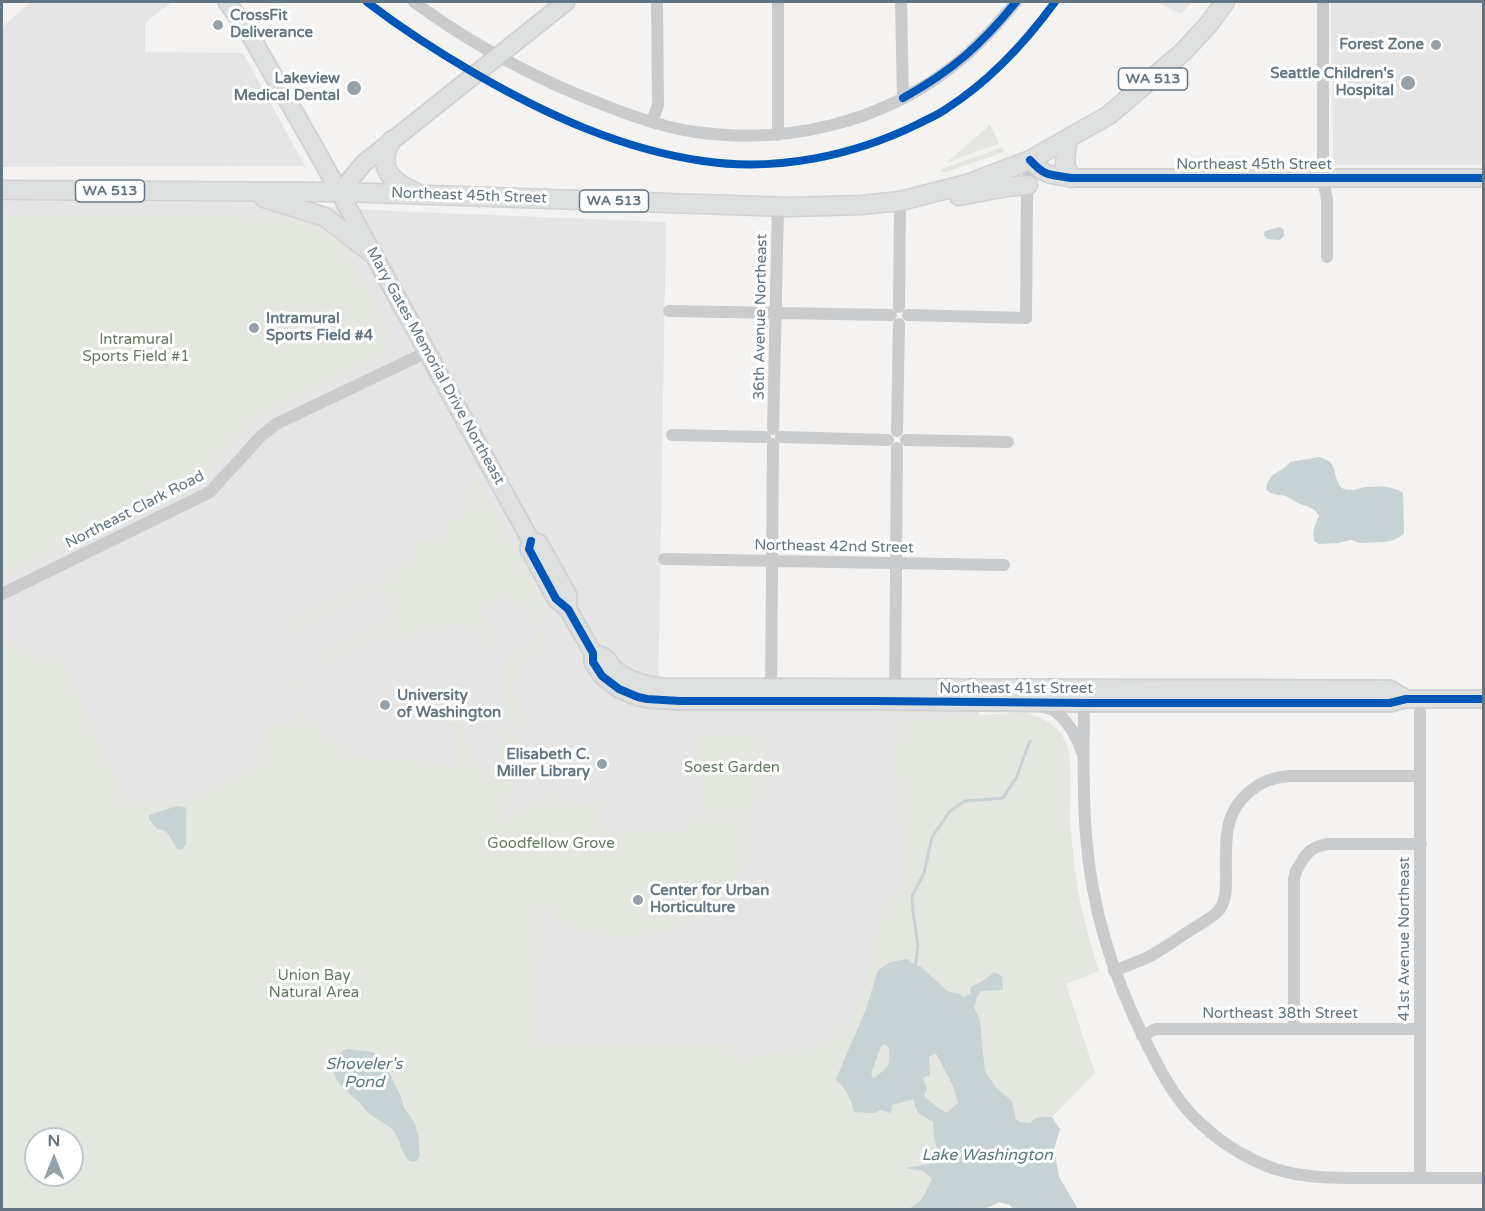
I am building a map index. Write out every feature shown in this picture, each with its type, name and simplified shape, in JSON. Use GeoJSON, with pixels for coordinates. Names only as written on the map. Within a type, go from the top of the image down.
{"type":"FeatureCollection","features":[{"type":"Feature","properties":{"kind":"main road","name":"WA 513"},"geometry":{"type":"LineString","coordinates":[[936,193],[1030,160],[1109,115],[1183,52],[1208,26],[1225,2]]}},
{"type":"Feature","properties":{"kind":"main road"},"geometry":{"type":"LineString","coordinates":[[392,140],[385,159],[391,177],[399,184],[422,195]]}},
{"type":"Feature","properties":{"kind":"main road"},"geometry":{"type":"LineString","coordinates":[[1067,140],[1065,165],[1071,178]]}},
{"type":"Feature","properties":{"kind":"main road"},"geometry":{"type":"LineString","coordinates":[[936,193],[961,196],[1028,185]]}},
{"type":"Feature","properties":{"kind":"main road","name":"Northeast 45th Street"},"geometry":{"type":"LineString","coordinates":[[2,190],[340,192],[778,207],[861,206],[936,193]]}},
{"type":"Feature","properties":{"kind":"main road"},"geometry":{"type":"LineString","coordinates":[[243,192],[324,217],[374,255]]}},
{"type":"Feature","properties":{"kind":"street","name":"Mary Gates Memorial Drive Northeast"},"geometry":{"type":"LineString","coordinates":[[227,2],[249,33],[340,192],[531,541],[529,549],[556,598],[568,609],[582,633]]}},
{"type":"Feature","properties":{"kind":"street"},"geometry":{"type":"LineString","coordinates":[[414,2],[496,56],[574,94],[618,111],[675,128],[737,136],[778,135],[813,130],[860,117],[903,98],[954,66],[984,39],[1016,2]]}},
{"type":"Feature","properties":{"kind":"street"},"geometry":{"type":"LineString","coordinates":[[340,192],[364,163],[566,2]]}},
{"type":"Feature","properties":{"kind":"street"},"geometry":{"type":"LineString","coordinates":[[652,122],[658,105],[657,2]]}},
{"type":"Feature","properties":{"kind":"street"},"geometry":{"type":"LineString","coordinates":[[778,2],[778,135]]}},
{"type":"Feature","properties":{"kind":"street"},"geometry":{"type":"LineString","coordinates":[[901,2],[903,98]]}},
{"type":"Feature","properties":{"kind":"street"},"geometry":{"type":"LineString","coordinates":[[1323,2],[1323,178],[1327,200],[1327,257]]}},
{"type":"Feature","properties":{"kind":"street"},"geometry":{"type":"LineString","coordinates":[[669,311],[1026,318],[1030,160]]}},
{"type":"Feature","properties":{"kind":"street","name":"Northeast 45th Street"},"geometry":{"type":"LineString","coordinates":[[1030,160],[1039,170],[1047,174],[1071,178],[1484,178]]}},
{"type":"Feature","properties":{"kind":"street"},"geometry":{"type":"LineString","coordinates":[[1028,185],[1052,184],[1071,178]]}},
{"type":"Feature","properties":{"kind":"street"},"geometry":{"type":"LineString","coordinates":[[895,695],[900,201]]}},
{"type":"Feature","properties":{"kind":"street","name":"36th Avenue Northeast"},"geometry":{"type":"LineString","coordinates":[[771,694],[778,207]]}},
{"type":"Feature","properties":{"kind":"street","name":"Northeast Clark Road"},"geometry":{"type":"LineString","coordinates":[[2,594],[210,492],[261,436],[276,424],[427,352]]}},
{"type":"Feature","properties":{"kind":"street"},"geometry":{"type":"LineString","coordinates":[[672,435],[1008,442]]}},
{"type":"Feature","properties":{"kind":"street","name":"Northeast 42nd Street"},"geometry":{"type":"LineString","coordinates":[[664,559],[1004,564]]}},
{"type":"Feature","properties":{"kind":"street","name":"Northeast 41st Street"},"geometry":{"type":"LineString","coordinates":[[582,633],[593,653],[605,657],[622,675],[651,686],[663,687],[771,694],[895,695],[1084,695],[1390,689],[1413,699],[1484,699]]}},
{"type":"Feature","properties":{"kind":"street","name":"Northeast 41st Street"},"geometry":{"type":"LineString","coordinates":[[895,695],[1034,703],[1084,695]]}},
{"type":"Feature","properties":{"kind":"street"},"geometry":{"type":"LineString","coordinates":[[1084,695],[1085,813],[1091,877],[1101,925],[1114,971],[1142,1036],[1172,1091],[1191,1114],[1207,1130],[1242,1154],[1276,1169],[1314,1177],[1484,1178]]}},
{"type":"Feature","properties":{"kind":"street","name":"41st Avenue Northeast"},"geometry":{"type":"LineString","coordinates":[[1413,699],[1420,776],[1420,1178]]}},
{"type":"Feature","properties":{"kind":"street"},"geometry":{"type":"LineString","coordinates":[[1034,703],[1053,711],[1062,718],[1079,742],[1085,758]]}},
{"type":"Feature","properties":{"kind":"street"},"geometry":{"type":"LineString","coordinates":[[1114,971],[1145,958],[1209,918],[1221,907],[1226,888],[1226,838],[1229,822],[1238,804],[1263,782],[1289,776],[1420,776]]}},
{"type":"Feature","properties":{"kind":"street"},"geometry":{"type":"LineString","coordinates":[[1294,1029],[1294,879],[1305,856],[1311,850],[1328,844],[1420,844]]}},
{"type":"Feature","properties":{"kind":"street","name":"Northeast 38th Street"},"geometry":{"type":"LineString","coordinates":[[1142,1036],[1156,1029],[1420,1029]]}},
{"type":"Feature","properties":{"kind":"shaded area"},"geometry":{"type":"Polygon","coordinates":[[[31,2],[172,2],[145,23],[145,52],[243,53],[305,166],[2,167],[2,27],[31,2]]]}},
{"type":"Feature","properties":{"kind":"shaded area"},"geometry":{"type":"Polygon","coordinates":[[[1156,2],[1192,2],[1181,14],[1156,2]]]}},
{"type":"Feature","properties":{"kind":"shaded area","name":"Seattle Children's Hospital"},"geometry":{"type":"Polygon","coordinates":[[[1331,2],[1483,2],[1483,165],[1333,165],[1331,2]]]}},
{"type":"Feature","properties":{"kind":"shaded area","name":"University of Washington"},"geometry":{"type":"Polygon","coordinates":[[[2,201],[250,202],[391,211],[666,222],[658,703],[979,708],[979,1209],[2,1210],[2,201]]]}},
{"type":"Feature","properties":{"kind":"green space"},"geometry":{"type":"Polygon","coordinates":[[[990,125],[999,143],[946,163],[990,125]]]}},
{"type":"Feature","properties":{"kind":"green space"},"geometry":{"type":"Polygon","coordinates":[[[1002,147],[1004,152],[946,172],[940,171],[942,169],[1002,147]]]}},
{"type":"Feature","properties":{"kind":"green space","name":"Intramural Sports Field #1"},"geometry":{"type":"Polygon","coordinates":[[[2,214],[227,215],[296,219],[321,226],[347,250],[389,330],[382,359],[377,357],[255,417],[202,482],[2,581],[2,214]]]}},
{"type":"Feature","properties":{"kind":"green space"},"geometry":{"type":"Polygon","coordinates":[[[473,472],[550,611],[544,637],[549,647],[534,660],[535,651],[530,651],[517,677],[518,703],[527,721],[520,730],[499,719],[504,716],[503,670],[509,656],[540,632],[539,623],[529,617],[528,606],[520,601],[519,604],[528,628],[509,596],[480,610],[502,647],[496,651],[482,642],[469,629],[457,625],[451,626],[445,633],[427,630],[405,641],[402,637],[384,642],[397,632],[393,626],[341,654],[312,663],[322,656],[319,652],[392,615],[382,590],[288,631],[285,625],[385,578],[388,567],[413,558],[414,540],[443,540],[446,520],[458,519],[469,499],[467,491],[473,472]]]}},
{"type":"Feature","properties":{"kind":"green space","name":"Union Bay Natural Area"},"geometry":{"type":"Polygon","coordinates":[[[2,625],[11,640],[48,664],[62,658],[127,801],[181,802],[253,764],[251,725],[255,734],[258,761],[264,759],[262,729],[264,726],[298,723],[293,676],[299,675],[301,711],[307,713],[311,722],[314,722],[339,747],[356,757],[357,754],[374,755],[374,759],[411,759],[453,767],[456,763],[457,744],[450,724],[453,710],[460,712],[470,753],[479,768],[498,764],[501,746],[499,724],[519,736],[512,770],[521,771],[500,820],[529,807],[545,794],[557,800],[603,806],[602,831],[681,832],[691,818],[748,818],[750,847],[745,866],[722,898],[706,913],[687,925],[647,936],[624,938],[602,936],[574,930],[540,909],[537,1040],[545,1044],[733,1044],[736,1057],[811,1047],[850,1021],[867,981],[877,918],[888,898],[900,889],[904,852],[897,799],[895,754],[898,721],[1026,712],[1042,718],[1060,732],[1067,746],[1069,757],[1070,821],[1076,877],[1082,911],[1099,971],[1066,984],[1095,1073],[1052,1117],[1040,1117],[1030,1123],[1020,1123],[1016,1119],[1012,1101],[997,1088],[985,1072],[980,1020],[974,1008],[981,991],[988,990],[994,972],[971,987],[970,994],[964,997],[947,991],[920,967],[878,970],[866,1009],[836,1079],[848,1094],[854,1112],[880,1110],[913,1099],[918,1113],[933,1122],[934,1138],[940,1158],[929,1164],[909,1168],[923,1171],[932,1177],[923,1197],[917,1204],[904,1209],[2,1209],[2,625]]]}},
{"type":"Feature","properties":{"kind":"green space","name":"Soest Garden"},"geometry":{"type":"Polygon","coordinates":[[[694,736],[765,736],[765,794],[755,794],[755,815],[701,814],[701,779],[694,779],[694,736]]]}},
{"type":"Feature","properties":{"kind":"green space"},"geometry":{"type":"Polygon","coordinates":[[[885,1044],[889,1048],[889,1063],[886,1069],[874,1079],[871,1076],[880,1047],[885,1044]]]}},
{"type":"Feature","properties":{"kind":"green space"},"geometry":{"type":"Polygon","coordinates":[[[937,1055],[953,1086],[958,1103],[947,1113],[924,1096],[923,1078],[930,1074],[929,1057],[937,1055]]]}},
{"type":"Feature","properties":{"kind":"water"},"geometry":{"type":"Polygon","coordinates":[[[1280,227],[1284,230],[1284,236],[1280,240],[1267,239],[1264,235],[1265,231],[1280,227]]]}},
{"type":"Feature","properties":{"kind":"water"},"geometry":{"type":"Polygon","coordinates":[[[1320,457],[1332,464],[1339,484],[1344,489],[1381,487],[1403,493],[1404,534],[1385,542],[1360,543],[1351,540],[1319,544],[1314,541],[1315,525],[1319,516],[1317,512],[1288,497],[1266,490],[1270,479],[1290,462],[1320,457]]]}},
{"type":"Feature","properties":{"kind":"water"},"geometry":{"type":"Polygon","coordinates":[[[177,806],[186,809],[186,845],[181,850],[176,848],[165,831],[157,829],[149,819],[149,815],[177,806]]]}},
{"type":"Feature","properties":{"kind":"water","name":"Lake Washington"},"geometry":{"type":"Polygon","coordinates":[[[908,959],[915,966],[920,966],[947,991],[964,997],[970,994],[971,987],[994,972],[1002,976],[1003,990],[981,991],[974,1008],[980,1020],[985,1072],[997,1088],[1012,1101],[1016,1119],[1020,1122],[1030,1123],[1036,1118],[1052,1117],[1060,1129],[1054,1149],[1059,1177],[1078,1209],[1013,1209],[1010,1205],[999,1202],[981,1209],[904,1209],[913,1207],[920,1200],[932,1178],[923,1171],[906,1168],[929,1164],[940,1158],[934,1138],[933,1122],[918,1113],[913,1099],[892,1105],[891,1113],[880,1110],[875,1113],[854,1112],[848,1094],[836,1079],[866,1009],[878,970],[890,962],[908,959]],[[885,1044],[880,1048],[871,1075],[874,1078],[886,1069],[889,1063],[889,1048],[885,1044]],[[937,1055],[929,1057],[930,1075],[923,1078],[927,1089],[924,1096],[947,1113],[958,1103],[953,1086],[937,1055]]]}},
{"type":"Feature","properties":{"kind":"water","name":"Shoveler's Pond"},"geometry":{"type":"Polygon","coordinates":[[[348,1049],[372,1052],[378,1055],[385,1064],[404,1108],[413,1120],[418,1133],[420,1156],[417,1161],[408,1160],[393,1130],[368,1112],[336,1078],[334,1067],[336,1059],[340,1053],[348,1049]]]}},
{"type":"Feature","properties":{"kind":"waterway"},"geometry":{"type":"LineString","coordinates":[[915,968],[918,946],[912,896],[924,873],[932,837],[950,811],[965,801],[1003,798],[1016,778],[1030,741]]}},
{"type":"Feature","properties":{"kind":"cycle path"},"geometry":{"type":"LineString","coordinates":[[367,2],[420,40],[476,74],[557,116],[643,148],[703,161],[731,164],[786,163],[814,159],[867,145],[918,124],[940,113],[992,74],[1032,32],[1055,2]]}},
{"type":"Feature","properties":{"kind":"cycle path"},"geometry":{"type":"LineString","coordinates":[[903,98],[936,78],[965,56],[1016,2]]}},
{"type":"Feature","properties":{"kind":"cycle path"},"geometry":{"type":"LineString","coordinates":[[1030,160],[1044,172],[1071,178],[1484,178]]}},
{"type":"Feature","properties":{"kind":"cycle path"},"geometry":{"type":"LineString","coordinates":[[531,541],[529,549],[556,599],[568,609],[593,653],[593,662],[602,676],[619,689],[647,699],[1084,703],[1390,703],[1406,699],[1484,699]]}},
{"type":"Feature","properties":{"kind":"place","name":"CrossFit Deliverance"},"geometry":{"type":"Point","coordinates":[218,25]}},
{"type":"Feature","properties":{"kind":"place","name":"Forest Zone"},"geometry":{"type":"Point","coordinates":[1436,45]}},
{"type":"Feature","properties":{"kind":"place","name":"Seattle Children's Hospital"},"geometry":{"type":"Point","coordinates":[1408,83]}},
{"type":"Feature","properties":{"kind":"place","name":"Lakeview Medical Dental"},"geometry":{"type":"Point","coordinates":[354,88]}},
{"type":"Feature","properties":{"kind":"place","name":"Intramural Sports Field #4"},"geometry":{"type":"Point","coordinates":[254,328]}},
{"type":"Feature","properties":{"kind":"place","name":"University of Washington"},"geometry":{"type":"Point","coordinates":[385,705]}},
{"type":"Feature","properties":{"kind":"place","name":"Elisabeth C. Miller Library"},"geometry":{"type":"Point","coordinates":[602,764]}},
{"type":"Feature","properties":{"kind":"place","name":"Center for Urban Horticulture"},"geometry":{"type":"Point","coordinates":[638,900]}},
{"type":"Feature","properties":{"kind":"park label","name":"Goodfellow Grove"},"geometry":{"type":"Point","coordinates":[551,844]}}]}
